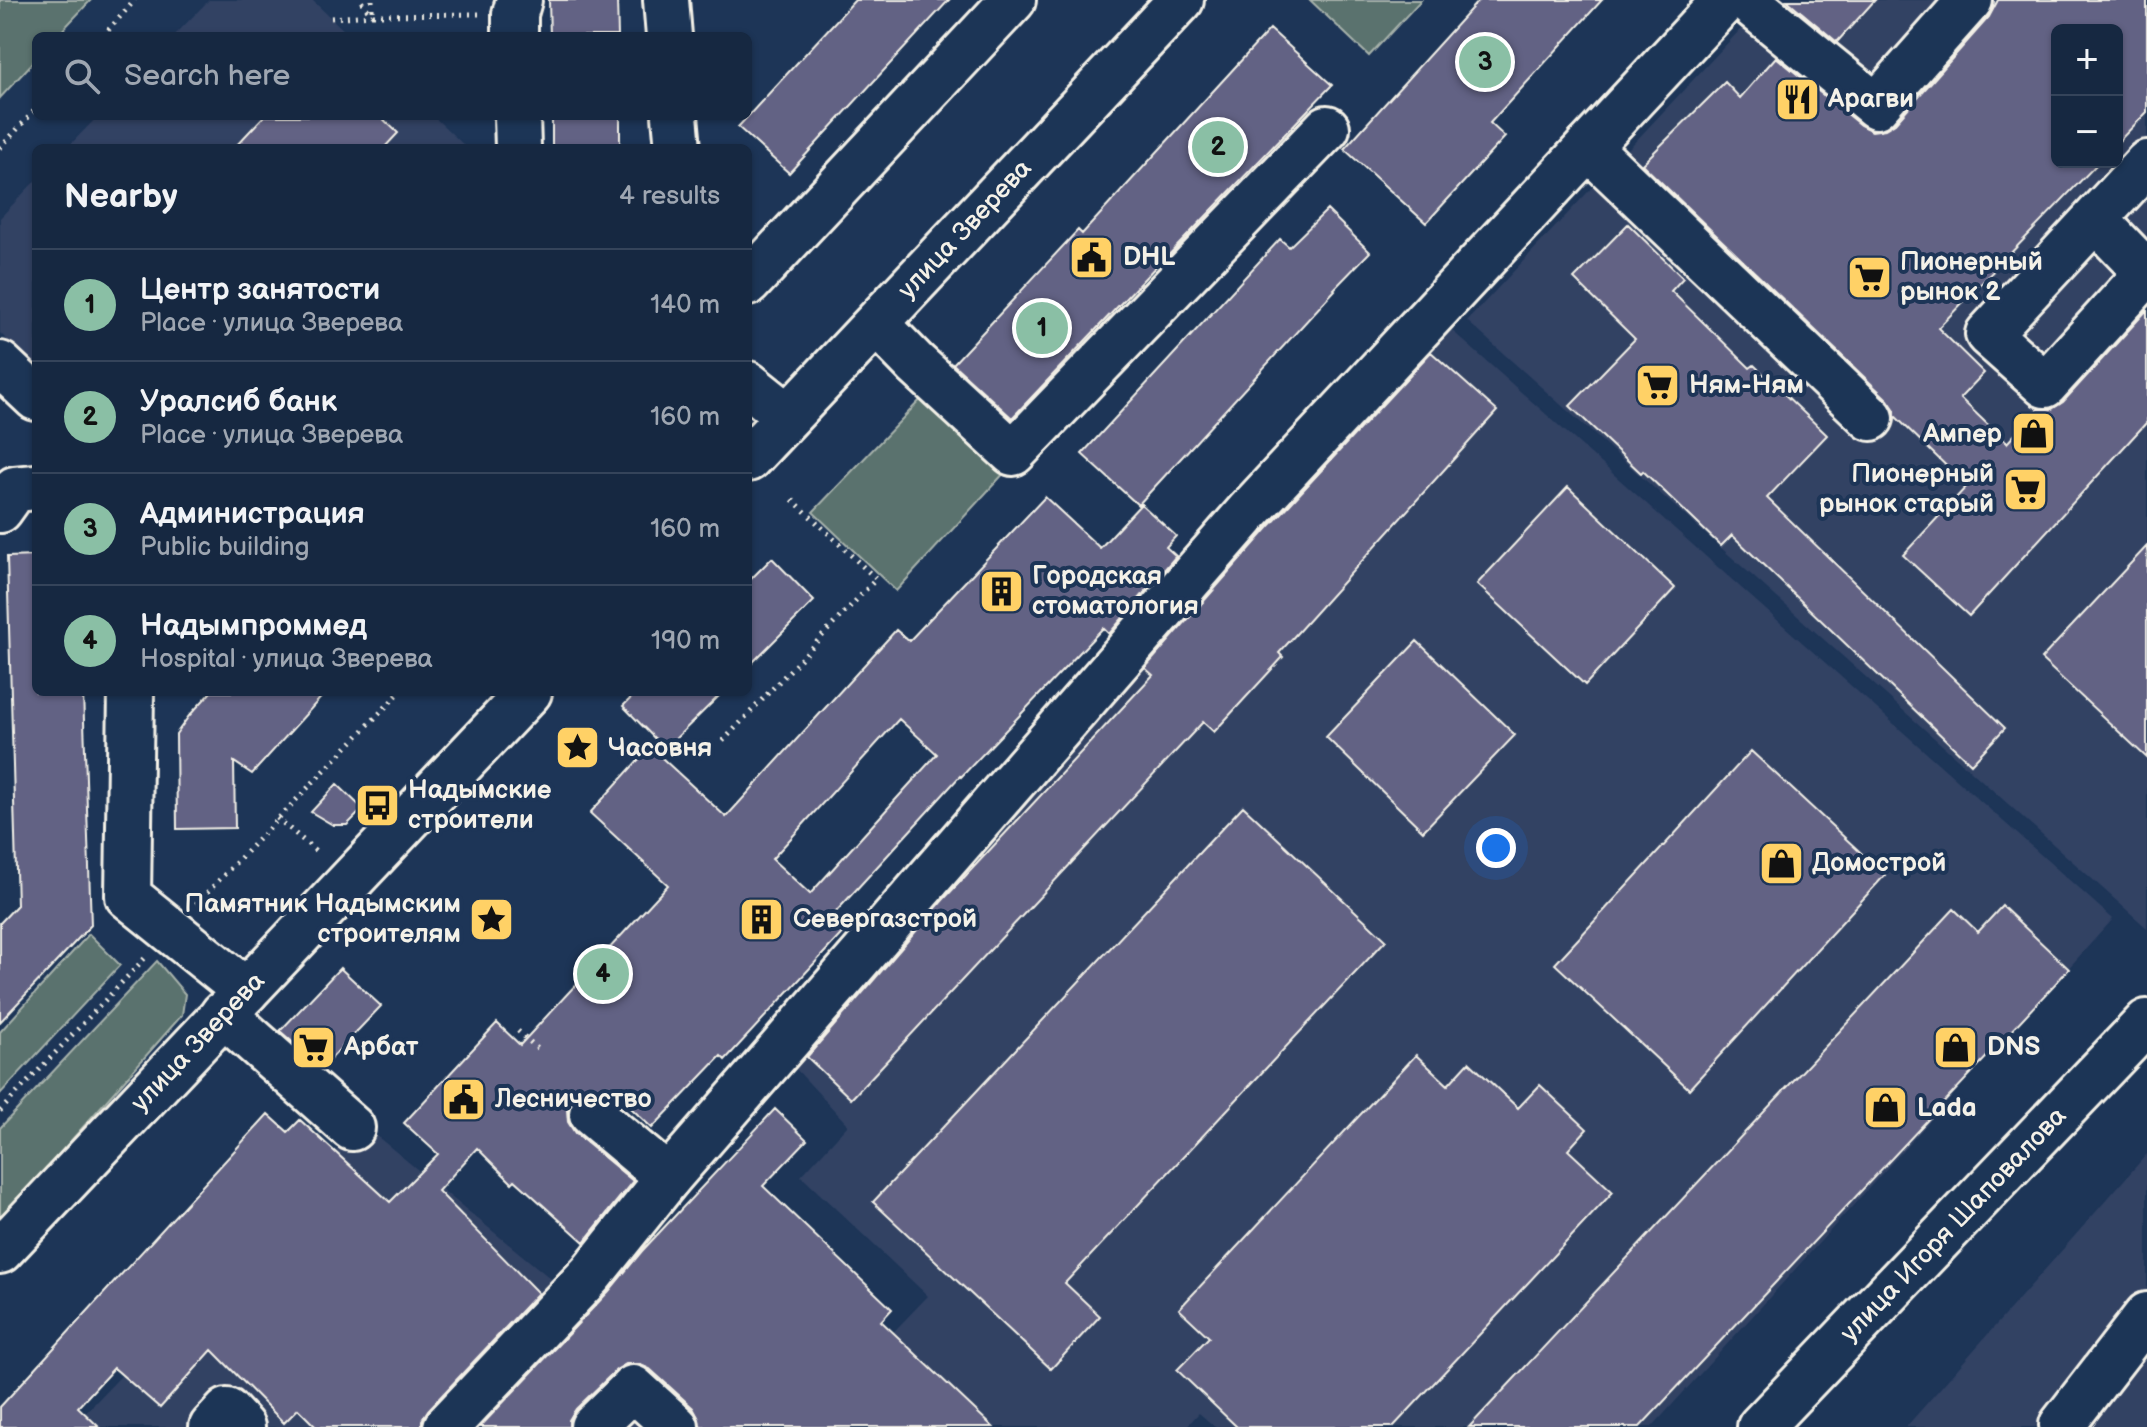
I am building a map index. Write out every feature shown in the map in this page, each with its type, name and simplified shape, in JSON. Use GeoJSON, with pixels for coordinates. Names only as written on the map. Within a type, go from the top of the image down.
{"type":"FeatureCollection","features":[{"type":"Feature","properties":{"kind":"street"},"geometry":{"type":"LineString","coordinates":[[666,0],[669,32]]}},
{"type":"Feature","properties":{"kind":"street"},"geometry":{"type":"LineString","coordinates":[[752,279],[1013,0]]}},
{"type":"Feature","properties":{"kind":"street","name":"улица Зверева"},"geometry":{"type":"LineString","coordinates":[[752,455],[1181,0]]}},
{"type":"Feature","properties":{"kind":"street"},"geometry":{"type":"LineString","coordinates":[[446,1427],[591,1274],[668,1178],[1249,511],[1725,0]]}},
{"type":"Feature","properties":{"kind":"street"},"geometry":{"type":"LineString","coordinates":[[1746,0],[1876,106],[1970,0]]}},
{"type":"Feature","properties":{"kind":"street"},"geometry":{"type":"LineString","coordinates":[[517,120],[518,144]]}},
{"type":"Feature","properties":{"kind":"street"},"geometry":{"type":"LineString","coordinates":[[675,120],[678,144]]}},
{"type":"Feature","properties":{"kind":"street"},"geometry":{"type":"LineString","coordinates":[[877,324],[1013,453],[1327,128]]}},
{"type":"Feature","properties":{"kind":"street"},"geometry":{"type":"LineString","coordinates":[[1588,147],[1871,418]]}},
{"type":"Feature","properties":{"kind":"street"},"geometry":{"type":"LineString","coordinates":[[2095,219],[2147,163]]}},
{"type":"Feature","properties":{"kind":"street"},"geometry":{"type":"LineString","coordinates":[[0,364],[32,394]]}},
{"type":"Feature","properties":{"kind":"street"},"geometry":{"type":"LineString","coordinates":[[752,387],[788,416]]}},
{"type":"Feature","properties":{"kind":"street"},"geometry":{"type":"LineString","coordinates":[[0,510],[15,489],[32,487]]}},
{"type":"Feature","properties":{"kind":"street","name":"улица Зверева"},"geometry":{"type":"LineString","coordinates":[[0,1251],[525,696]]}},
{"type":"Feature","properties":{"kind":"street"},"geometry":{"type":"LineString","coordinates":[[136,698],[128,896],[235,1003],[352,1128]]}},
{"type":"Feature","properties":{"kind":"street","name":"улица Игоря Шаповалова"},"geometry":{"type":"LineString","coordinates":[[1760,1427],[2147,1022]]}},
{"type":"Feature","properties":{"kind":"street"},"geometry":{"type":"LineString","coordinates":[[592,1114],[668,1178]]}},
{"type":"Feature","properties":{"kind":"street"},"geometry":{"type":"LineString","coordinates":[[2064,1427],[2062,1425],[2147,1315]]}},
{"type":"Feature","properties":{"kind":"street"},"geometry":{"type":"LineString","coordinates":[[593,1427],[633,1388],[676,1427]]}},
{"type":"Feature","properties":{"kind":"street"},"geometry":{"type":"LineString","coordinates":[[212,1427],[227,1411],[242,1427]]}},
{"type":"Feature","properties":{"kind":"path"},"geometry":{"type":"LineString","coordinates":[[107,32],[135,0]]}},
{"type":"Feature","properties":{"kind":"path"},"geometry":{"type":"LineString","coordinates":[[360,0],[372,15]]}},
{"type":"Feature","properties":{"kind":"path"},"geometry":{"type":"LineString","coordinates":[[372,0],[372,15]]}},
{"type":"Feature","properties":{"kind":"path"},"geometry":{"type":"LineString","coordinates":[[331,18],[372,15],[516,17]]}},
{"type":"Feature","properties":{"kind":"path"},"geometry":{"type":"LineString","coordinates":[[0,148],[32,113]]}},
{"type":"Feature","properties":{"kind":"path"},"geometry":{"type":"LineString","coordinates":[[723,741],[876,579],[792,499]]}},
{"type":"Feature","properties":{"kind":"path"},"geometry":{"type":"LineString","coordinates":[[277,818],[317,852]]}},
{"type":"Feature","properties":{"kind":"path"},"geometry":{"type":"LineString","coordinates":[[518,1031],[538,1049]]}},
{"type":"Feature","properties":{"kind":"shaded area"},"geometry":{"type":"Polygon","coordinates":[[[209,0],[312,0],[346,32],[178,32],[209,0]]]}},
{"type":"Feature","properties":{"kind":"shaded area"},"geometry":{"type":"Polygon","coordinates":[[[1768,0],[2147,0],[2147,928],[1467,321],[1768,0]]]}},
{"type":"Feature","properties":{"kind":"shaded area"},"geometry":{"type":"Polygon","coordinates":[[[94,120],[437,120],[463,144],[71,144],[94,120]]]}},
{"type":"Feature","properties":{"kind":"shaded area"},"geometry":{"type":"Polygon","coordinates":[[[32,184],[32,364],[0,333],[0,218],[32,184]]]}},
{"type":"Feature","properties":{"kind":"shaded area"},"geometry":{"type":"Polygon","coordinates":[[[1429,310],[2113,919],[1652,1427],[1215,1427],[1199,1413],[1186,1427],[72,1427],[362,1124],[578,1301],[639,1234],[823,1405],[928,1296],[801,1176],[848,1125],[784,1056],[1429,310]]]}},
{"type":"Feature","properties":{"kind":"shaded area"},"geometry":{"type":"Polygon","coordinates":[[[2147,1154],[2147,1427],[1906,1427],[2147,1154]]]}},
{"type":"Feature","properties":{"kind":"green space"},"geometry":{"type":"Polygon","coordinates":[[[0,0],[91,0],[61,32],[32,32],[32,63],[0,98],[0,0]]]}},
{"type":"Feature","properties":{"kind":"green space"},"geometry":{"type":"Polygon","coordinates":[[[1310,0],[1421,0],[1369,56],[1310,0]]]}},
{"type":"Feature","properties":{"kind":"green space"},"geometry":{"type":"Polygon","coordinates":[[[925,395],[1007,470],[896,591],[813,512],[925,395]]]}},
{"type":"Feature","properties":{"kind":"green space"},"geometry":{"type":"Polygon","coordinates":[[[89,934],[120,965],[0,1094],[0,1032],[89,934]]]}},
{"type":"Feature","properties":{"kind":"green space"},"geometry":{"type":"Polygon","coordinates":[[[157,961],[185,994],[182,1015],[0,1221],[0,1128],[157,961]]]}},
{"type":"Feature","properties":{"kind":"building"},"geometry":{"type":"Polygon","coordinates":[[[549,0],[617,0],[618,32],[550,32],[549,0]]]}},
{"type":"Feature","properties":{"kind":"building"},"geometry":{"type":"Polygon","coordinates":[[[855,0],[949,0],[789,173],[738,127],[744,120],[752,120],[752,112],[855,0]]]}},
{"type":"Feature","properties":{"kind":"building"},"geometry":{"type":"Polygon","coordinates":[[[1479,0],[1602,0],[1490,123],[1505,137],[1426,223],[1344,149],[1479,0]]]}},
{"type":"Feature","properties":{"kind":"building"},"geometry":{"type":"Polygon","coordinates":[[[1787,0],[1875,0],[1837,42],[1787,0]]]}},
{"type":"Feature","properties":{"kind":"building","name":"Пионерный рынок 2"},"geometry":{"type":"Polygon","coordinates":[[[1998,0],[2147,0],[2147,112],[2123,137],[2123,24],[2051,24],[2051,168],[2093,168],[1938,328],[1984,373],[1960,398],[2007,443],[2038,409],[2052,409],[2063,402],[2147,310],[2147,422],[1969,616],[1903,555],[1967,486],[1895,416],[1895,410],[1888,400],[1642,164],[1725,82],[1740,98],[1776,57],[1860,125],[1872,131],[1885,129],[1895,123],[1989,17],[1998,0]]]}},
{"type":"Feature","properties":{"kind":"building"},"geometry":{"type":"Polygon","coordinates":[[[1270,29],[1332,85],[1012,418],[953,364],[1078,230],[1082,234],[1270,29]]]}},
{"type":"Feature","properties":{"kind":"building"},"geometry":{"type":"Polygon","coordinates":[[[260,120],[384,120],[398,133],[388,144],[238,144],[260,120]]]}},
{"type":"Feature","properties":{"kind":"building"},"geometry":{"type":"Polygon","coordinates":[[[552,120],[620,120],[620,144],[552,144],[552,120]]]}},
{"type":"Feature","properties":{"kind":"building"},"geometry":{"type":"Polygon","coordinates":[[[1327,210],[1370,252],[1138,505],[1082,454],[1280,239],[1289,247],[1327,210]]]}},
{"type":"Feature","properties":{"kind":"building"},"geometry":{"type":"Polygon","coordinates":[[[1628,224],[1683,278],[1671,291],[1750,368],[1754,365],[1827,435],[1767,498],[2005,728],[1971,764],[1732,535],[1721,546],[1570,406],[1635,339],[1574,279],[1628,224]]]}},
{"type":"Feature","properties":{"kind":"building"},"geometry":{"type":"Polygon","coordinates":[[[1431,352],[1497,411],[1279,653],[1283,657],[1214,732],[1203,722],[851,1099],[807,1057],[943,900],[1153,675],[1145,668],[1268,528],[1431,352]]]}},
{"type":"Feature","properties":{"kind":"building"},"geometry":{"type":"Polygon","coordinates":[[[1568,487],[1675,588],[1585,685],[1477,584],[1568,487]]]}},
{"type":"Feature","properties":{"kind":"building"},"geometry":{"type":"Polygon","coordinates":[[[1045,497],[1100,548],[1141,504],[1176,536],[1166,547],[1176,556],[1109,634],[1103,628],[960,776],[833,915],[847,928],[725,1060],[721,1056],[652,1128],[608,1086],[603,1092],[584,1090],[573,1097],[567,1110],[568,1122],[575,1133],[633,1181],[584,1242],[515,1180],[512,1183],[477,1148],[438,1191],[538,1293],[428,1410],[422,1427],[316,1427],[298,1409],[284,1423],[212,1350],[160,1408],[114,1368],[78,1407],[99,1427],[0,1427],[0,1407],[268,1114],[288,1132],[300,1120],[390,1202],[438,1154],[404,1123],[497,1023],[520,1045],[668,885],[590,813],[650,747],[726,817],[896,630],[909,641],[1045,497]],[[899,719],[772,859],[810,894],[937,754],[899,719]]]}},
{"type":"Feature","properties":{"kind":"building"},"geometry":{"type":"Polygon","coordinates":[[[2147,546],[2147,758],[2041,659],[2147,546]]]}},
{"type":"Feature","properties":{"kind":"building"},"geometry":{"type":"Polygon","coordinates":[[[32,556],[32,696],[83,696],[91,925],[0,1022],[0,923],[17,905],[7,557],[32,556]]]}},
{"type":"Feature","properties":{"kind":"building"},"geometry":{"type":"Polygon","coordinates":[[[772,558],[814,601],[752,663],[752,578],[772,558]]]}},
{"type":"Feature","properties":{"kind":"building"},"geometry":{"type":"Polygon","coordinates":[[[1417,641],[1515,735],[1423,831],[1326,737],[1417,641]]]}},
{"type":"Feature","properties":{"kind":"building"},"geometry":{"type":"Polygon","coordinates":[[[207,696],[322,696],[252,774],[234,762],[235,828],[177,829],[176,734],[207,696]]]}},
{"type":"Feature","properties":{"kind":"building"},"geometry":{"type":"Polygon","coordinates":[[[633,696],[719,696],[665,749],[623,706],[633,696]]]}},
{"type":"Feature","properties":{"kind":"building"},"geometry":{"type":"Polygon","coordinates":[[[1751,751],[1885,875],[1689,1089],[1555,964],[1751,751]]]}},
{"type":"Feature","properties":{"kind":"building"},"geometry":{"type":"Polygon","coordinates":[[[337,784],[363,809],[347,825],[333,825],[311,812],[337,784]]]}},
{"type":"Feature","properties":{"kind":"building"},"geometry":{"type":"Polygon","coordinates":[[[1243,806],[1386,940],[1065,1283],[1100,1316],[1051,1369],[873,1202],[1243,806]]]}},
{"type":"Feature","properties":{"kind":"building"},"geometry":{"type":"Polygon","coordinates":[[[2002,906],[2069,969],[1640,1427],[1469,1427],[1954,909],[1978,932],[2002,906]]]}},
{"type":"Feature","properties":{"kind":"building"},"geometry":{"type":"Polygon","coordinates":[[[340,968],[381,1006],[322,1068],[280,1031],[340,968]]]}},
{"type":"Feature","properties":{"kind":"building"},"geometry":{"type":"Polygon","coordinates":[[[1416,1055],[1448,1085],[1469,1062],[1518,1108],[1540,1085],[1587,1129],[1568,1150],[1613,1192],[1393,1427],[1237,1427],[1177,1370],[1209,1337],[1179,1309],[1416,1055]]]}},
{"type":"Feature","properties":{"kind":"building"},"geometry":{"type":"Polygon","coordinates":[[[775,1109],[807,1140],[763,1186],[892,1309],[881,1321],[993,1427],[700,1427],[693,1408],[650,1369],[638,1364],[626,1364],[576,1409],[569,1420],[569,1427],[480,1427],[609,1291],[642,1251],[775,1109]]]}},
{"type":"Feature","properties":{"kind":"place","name":"Администрация"},"geometry":{"type":"Point","coordinates":[1485,62]}},
{"type":"Feature","properties":{"kind":"place","name":"Арагви"},"geometry":{"type":"Point","coordinates":[1797,99]}},
{"type":"Feature","properties":{"kind":"place","name":"Уралсиб банк"},"geometry":{"type":"Point","coordinates":[1218,147]}},
{"type":"Feature","properties":{"kind":"place","name":"DHL"},"geometry":{"type":"Point","coordinates":[1092,257]}},
{"type":"Feature","properties":{"kind":"place","name":"Пионерный рынок 2"},"geometry":{"type":"Point","coordinates":[1869,277]}},
{"type":"Feature","properties":{"kind":"place","name":"Центр занятости"},"geometry":{"type":"Point","coordinates":[1042,328]}},
{"type":"Feature","properties":{"kind":"place","name":"Ням-Ням"},"geometry":{"type":"Point","coordinates":[1658,385]}},
{"type":"Feature","properties":{"kind":"place","name":"Ампер"},"geometry":{"type":"Point","coordinates":[2033,434]}},
{"type":"Feature","properties":{"kind":"place","name":"Пионерный рынок старый"},"geometry":{"type":"Point","coordinates":[2025,489]}},
{"type":"Feature","properties":{"kind":"place","name":"Городская стоматология"},"geometry":{"type":"Point","coordinates":[1001,591]}},
{"type":"Feature","properties":{"kind":"place","name":"Часовня"},"geometry":{"type":"Point","coordinates":[577,748]}},
{"type":"Feature","properties":{"kind":"place","name":"Надымские строители"},"geometry":{"type":"Point","coordinates":[377,805]}},
{"type":"Feature","properties":{"kind":"place","name":"Домострой"},"geometry":{"type":"Point","coordinates":[1781,863]}},
{"type":"Feature","properties":{"kind":"place","name":"Памятник Надымским строителям"},"geometry":{"type":"Point","coordinates":[492,919]}},
{"type":"Feature","properties":{"kind":"place","name":"Севергазстрой"},"geometry":{"type":"Point","coordinates":[762,919]}},
{"type":"Feature","properties":{"kind":"place","name":"Надымпроммед"},"geometry":{"type":"Point","coordinates":[603,974]}},
{"type":"Feature","properties":{"kind":"place","name":"Арбат"},"geometry":{"type":"Point","coordinates":[313,1047]}},
{"type":"Feature","properties":{"kind":"place","name":"DNS"},"geometry":{"type":"Point","coordinates":[1956,1047]}},
{"type":"Feature","properties":{"kind":"place","name":"Лесничество"},"geometry":{"type":"Point","coordinates":[464,1099]}},
{"type":"Feature","properties":{"kind":"place","name":"Lada"},"geometry":{"type":"Point","coordinates":[1886,1108]}}]}
